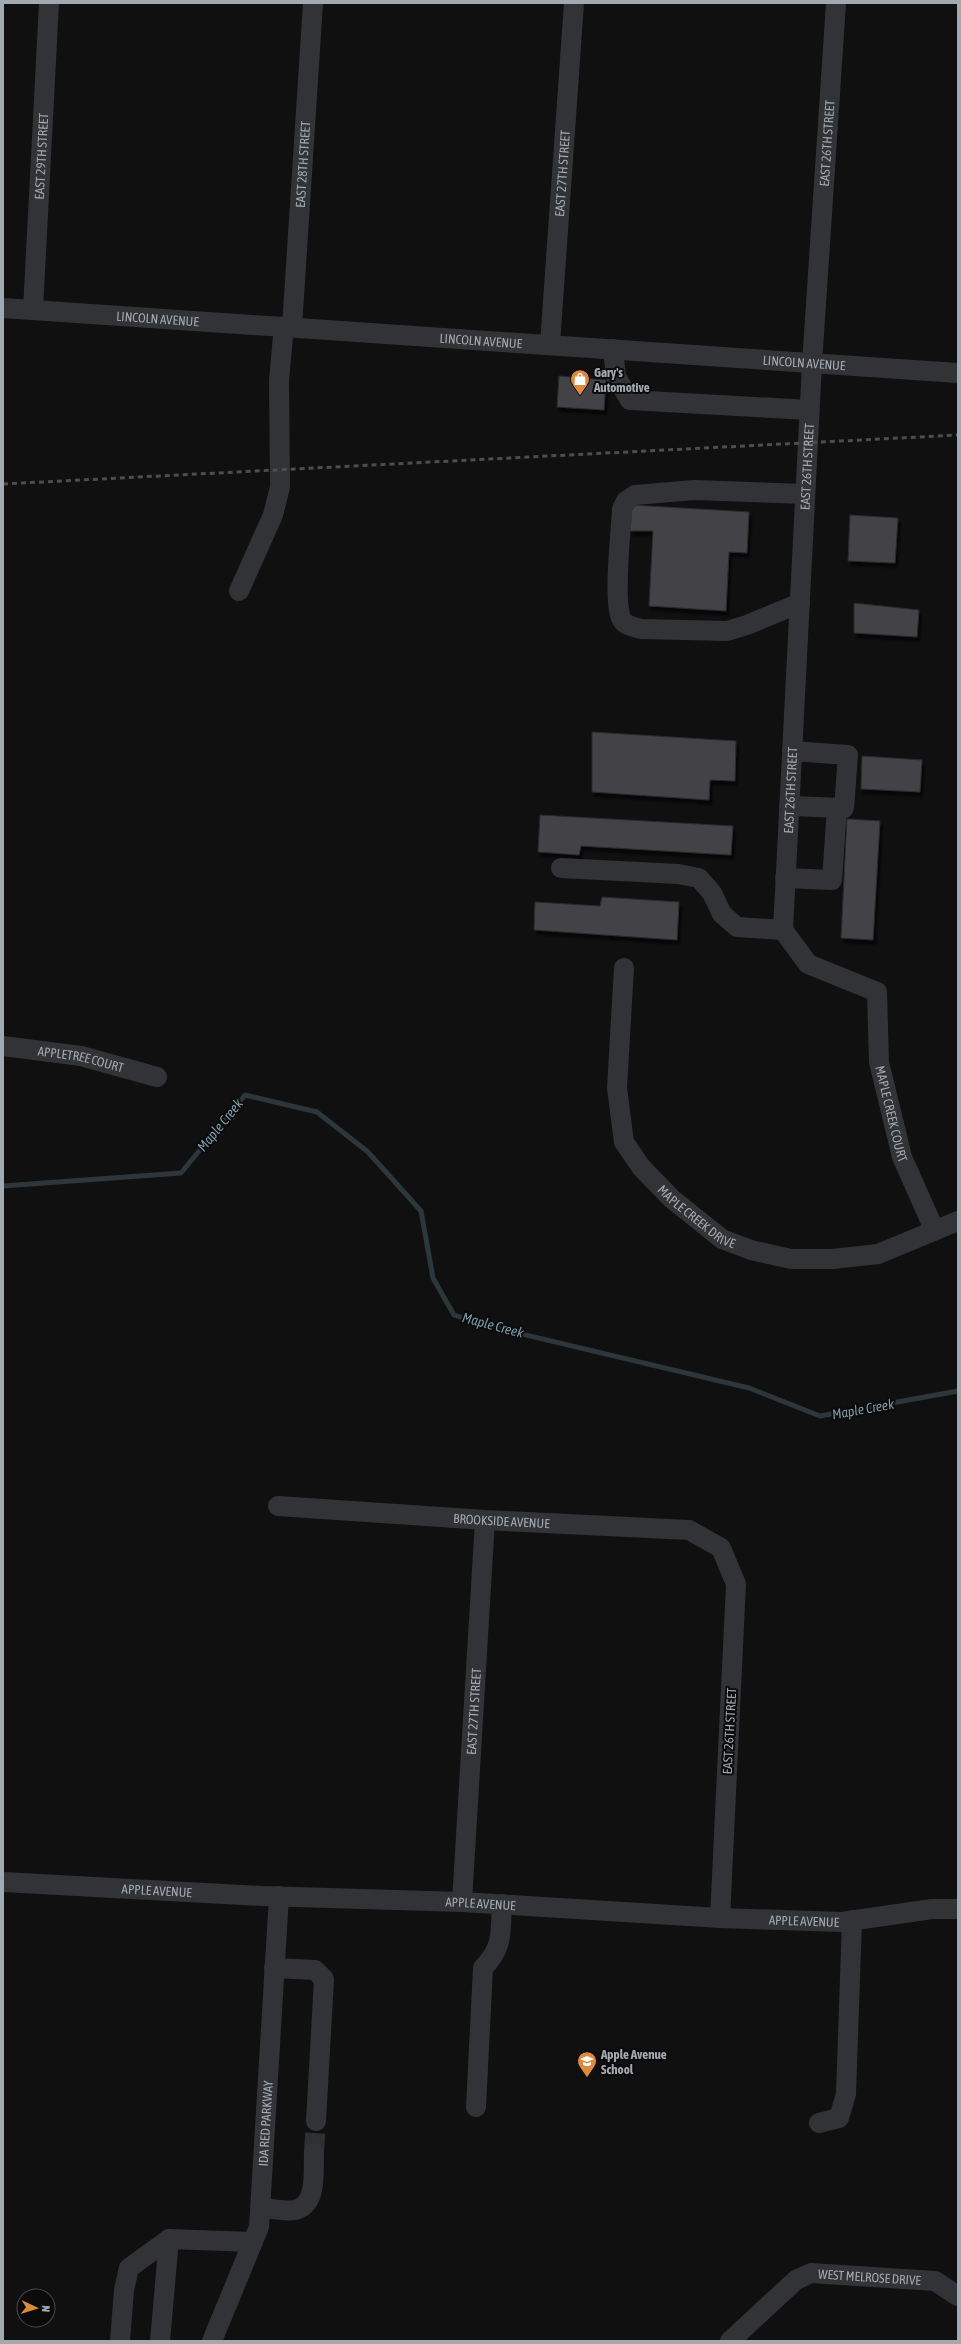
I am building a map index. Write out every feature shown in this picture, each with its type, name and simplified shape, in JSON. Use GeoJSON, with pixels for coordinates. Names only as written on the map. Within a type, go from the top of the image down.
{"type":"FeatureCollection","features":[{"type":"Feature","properties":{"kind":"street","name":"EAST 29TH STREET"},"geometry":{"type":"LineString","coordinates":[[33,310],[49,3]]}},
{"type":"Feature","properties":{"kind":"street","name":"EAST 28TH STREET"},"geometry":{"type":"LineString","coordinates":[[239,591],[273,515],[280,487],[280,380],[288,326],[313,3]]}},
{"type":"Feature","properties":{"kind":"street","name":"EAST 27TH STREET"},"geometry":{"type":"LineString","coordinates":[[550,344],[574,3]]}},
{"type":"Feature","properties":{"kind":"street","name":"EAST 26TH STREET"},"geometry":{"type":"LineString","coordinates":[[782,930],[809,410],[836,3]]}},
{"type":"Feature","properties":{"kind":"street","name":"LINCOLN AVENUE"},"geometry":{"type":"LineString","coordinates":[[3,308],[288,326],[812,364],[958,373]]}},
{"type":"Feature","properties":{"kind":"street"},"geometry":{"type":"LineString","coordinates":[[613,349],[616,377],[630,400],[809,410]]}},
{"type":"Feature","properties":{"kind":"street"},"geometry":{"type":"LineString","coordinates":[[800,602],[747,625],[727,631],[642,629],[630,626],[621,619],[618,599],[622,509],[626,501],[635,495],[694,490],[805,494]]}},
{"type":"Feature","properties":{"kind":"street"},"geometry":{"type":"LineString","coordinates":[[789,806],[844,808],[848,755],[792,751]]}},
{"type":"Feature","properties":{"kind":"street"},"geometry":{"type":"LineString","coordinates":[[785,878],[832,880],[837,808]]}},
{"type":"Feature","properties":{"kind":"street"},"geometry":{"type":"LineString","coordinates":[[562,868],[678,874],[699,878],[712,893],[722,914],[737,927],[782,930]]}},
{"type":"Feature","properties":{"kind":"street","name":"MAPLE CREEK COURT"},"geometry":{"type":"LineString","coordinates":[[782,930],[808,964],[877,992],[880,1069],[902,1157],[934,1230]]}},
{"type":"Feature","properties":{"kind":"street","name":"MAPLE CREEK DRIVE"},"geometry":{"type":"LineString","coordinates":[[624,968],[617,1088],[624,1142],[641,1167],[672,1199],[722,1240],[751,1250],[791,1259],[833,1259],[878,1254],[958,1221]]}},
{"type":"Feature","properties":{"kind":"street","name":"APPLETREE COURT"},"geometry":{"type":"LineString","coordinates":[[3,1046],[81,1056],[157,1077]]}},
{"type":"Feature","properties":{"kind":"street","name":"BROOKSIDE AVENUE"},"geometry":{"type":"LineString","coordinates":[[278,1506],[484,1520],[689,1530],[721,1548]]}},
{"type":"Feature","properties":{"kind":"street","name":"EAST 27TH STREET"},"geometry":{"type":"LineString","coordinates":[[462,1902],[484,1520]]}},
{"type":"Feature","properties":{"kind":"street","name":"EAST 26TH STREET"},"geometry":{"type":"LineString","coordinates":[[720,1918],[736,1584],[721,1548]]}},
{"type":"Feature","properties":{"kind":"street","name":"APPLE AVENUE"},"geometry":{"type":"LineString","coordinates":[[3,1882],[279,1896],[502,1904],[720,1918],[852,1920],[932,1909],[958,1909]]}},
{"type":"Feature","properties":{"kind":"street","name":"IDA RED PARKWAY"},"geometry":{"type":"LineString","coordinates":[[212,2341],[260,2227],[279,1896]]}},
{"type":"Feature","properties":{"kind":"street"},"geometry":{"type":"LineString","coordinates":[[476,2108],[483,1968],[495,1955],[500,1943],[502,1904]]}},
{"type":"Feature","properties":{"kind":"street"},"geometry":{"type":"LineString","coordinates":[[819,2123],[839,2118],[846,2094],[852,1920]]}},
{"type":"Feature","properties":{"kind":"street"},"geometry":{"type":"LineString","coordinates":[[274,1968],[315,1970],[324,1979],[316,2121]]}},
{"type":"Feature","properties":{"kind":"street"},"geometry":{"type":"LineString","coordinates":[[260,2208],[294,2210],[306,2204],[312,2195],[314,2153]]}},
{"type":"Feature","properties":{"kind":"street"},"geometry":{"type":"LineString","coordinates":[[120,2341],[124,2290],[129,2268],[169,2239],[253,2242]]}},
{"type":"Feature","properties":{"kind":"street"},"geometry":{"type":"LineString","coordinates":[[160,2341],[169,2239]]}},
{"type":"Feature","properties":{"kind":"street","name":"WEST MELROSE DRIVE"},"geometry":{"type":"LineString","coordinates":[[730,2341],[796,2280],[811,2273],[935,2281],[958,2296]]}},
{"type":"Feature","properties":{"kind":"building"},"geometry":{"type":"Polygon","coordinates":[[[559,376],[606,380],[604,410],[557,407],[559,376]]]}},
{"type":"Feature","properties":{"kind":"building"},"geometry":{"type":"Polygon","coordinates":[[[632,505],[749,512],[747,553],[729,552],[726,611],[649,606],[653,531],[630,531],[632,505]]]}},
{"type":"Feature","properties":{"kind":"building"},"geometry":{"type":"Polygon","coordinates":[[[850,515],[898,518],[895,563],[848,561],[850,515]]]}},
{"type":"Feature","properties":{"kind":"building"},"geometry":{"type":"Polygon","coordinates":[[[854,603],[919,610],[917,637],[854,633],[854,603]]]}},
{"type":"Feature","properties":{"kind":"building"},"geometry":{"type":"Polygon","coordinates":[[[592,732],[736,741],[735,781],[710,780],[709,800],[592,792],[592,732]]]}},
{"type":"Feature","properties":{"kind":"building"},"geometry":{"type":"Polygon","coordinates":[[[862,756],[922,760],[920,792],[861,789],[862,756]]]}},
{"type":"Feature","properties":{"kind":"building"},"geometry":{"type":"Polygon","coordinates":[[[540,815],[733,826],[731,855],[581,846],[579,855],[538,852],[540,815]]]}},
{"type":"Feature","properties":{"kind":"building"},"geometry":{"type":"Polygon","coordinates":[[[847,819],[880,821],[873,940],[841,938],[847,819]]]}},
{"type":"Feature","properties":{"kind":"building"},"geometry":{"type":"Polygon","coordinates":[[[602,897],[679,902],[677,940],[534,930],[535,902],[600,906],[602,897]]]}},
{"type":"Feature","properties":{"kind":"waterway","name":"Maple Creek"},"geometry":{"type":"LineString","coordinates":[[3,1186],[181,1173],[245,1095],[317,1112],[368,1152],[421,1211],[433,1278],[454,1315],[484,1325],[749,1388],[820,1416],[958,1391]]}},
{"type":"Feature","properties":{"kind":"tunnel"},"geometry":{"type":"LineString","coordinates":[[314,2153],[316,2121]]}},
{"type":"Feature","properties":{"kind":"railway"},"geometry":{"type":"LineString","coordinates":[[3,484],[958,435]]}},
{"type":"Feature","properties":{"kind":"place","name":"Gary's Automotive"},"geometry":{"type":"Point","coordinates":[580,396]}},
{"type":"Feature","properties":{"kind":"place","name":"Apple Avenue School"},"geometry":{"type":"Point","coordinates":[587,2078]}}]}
